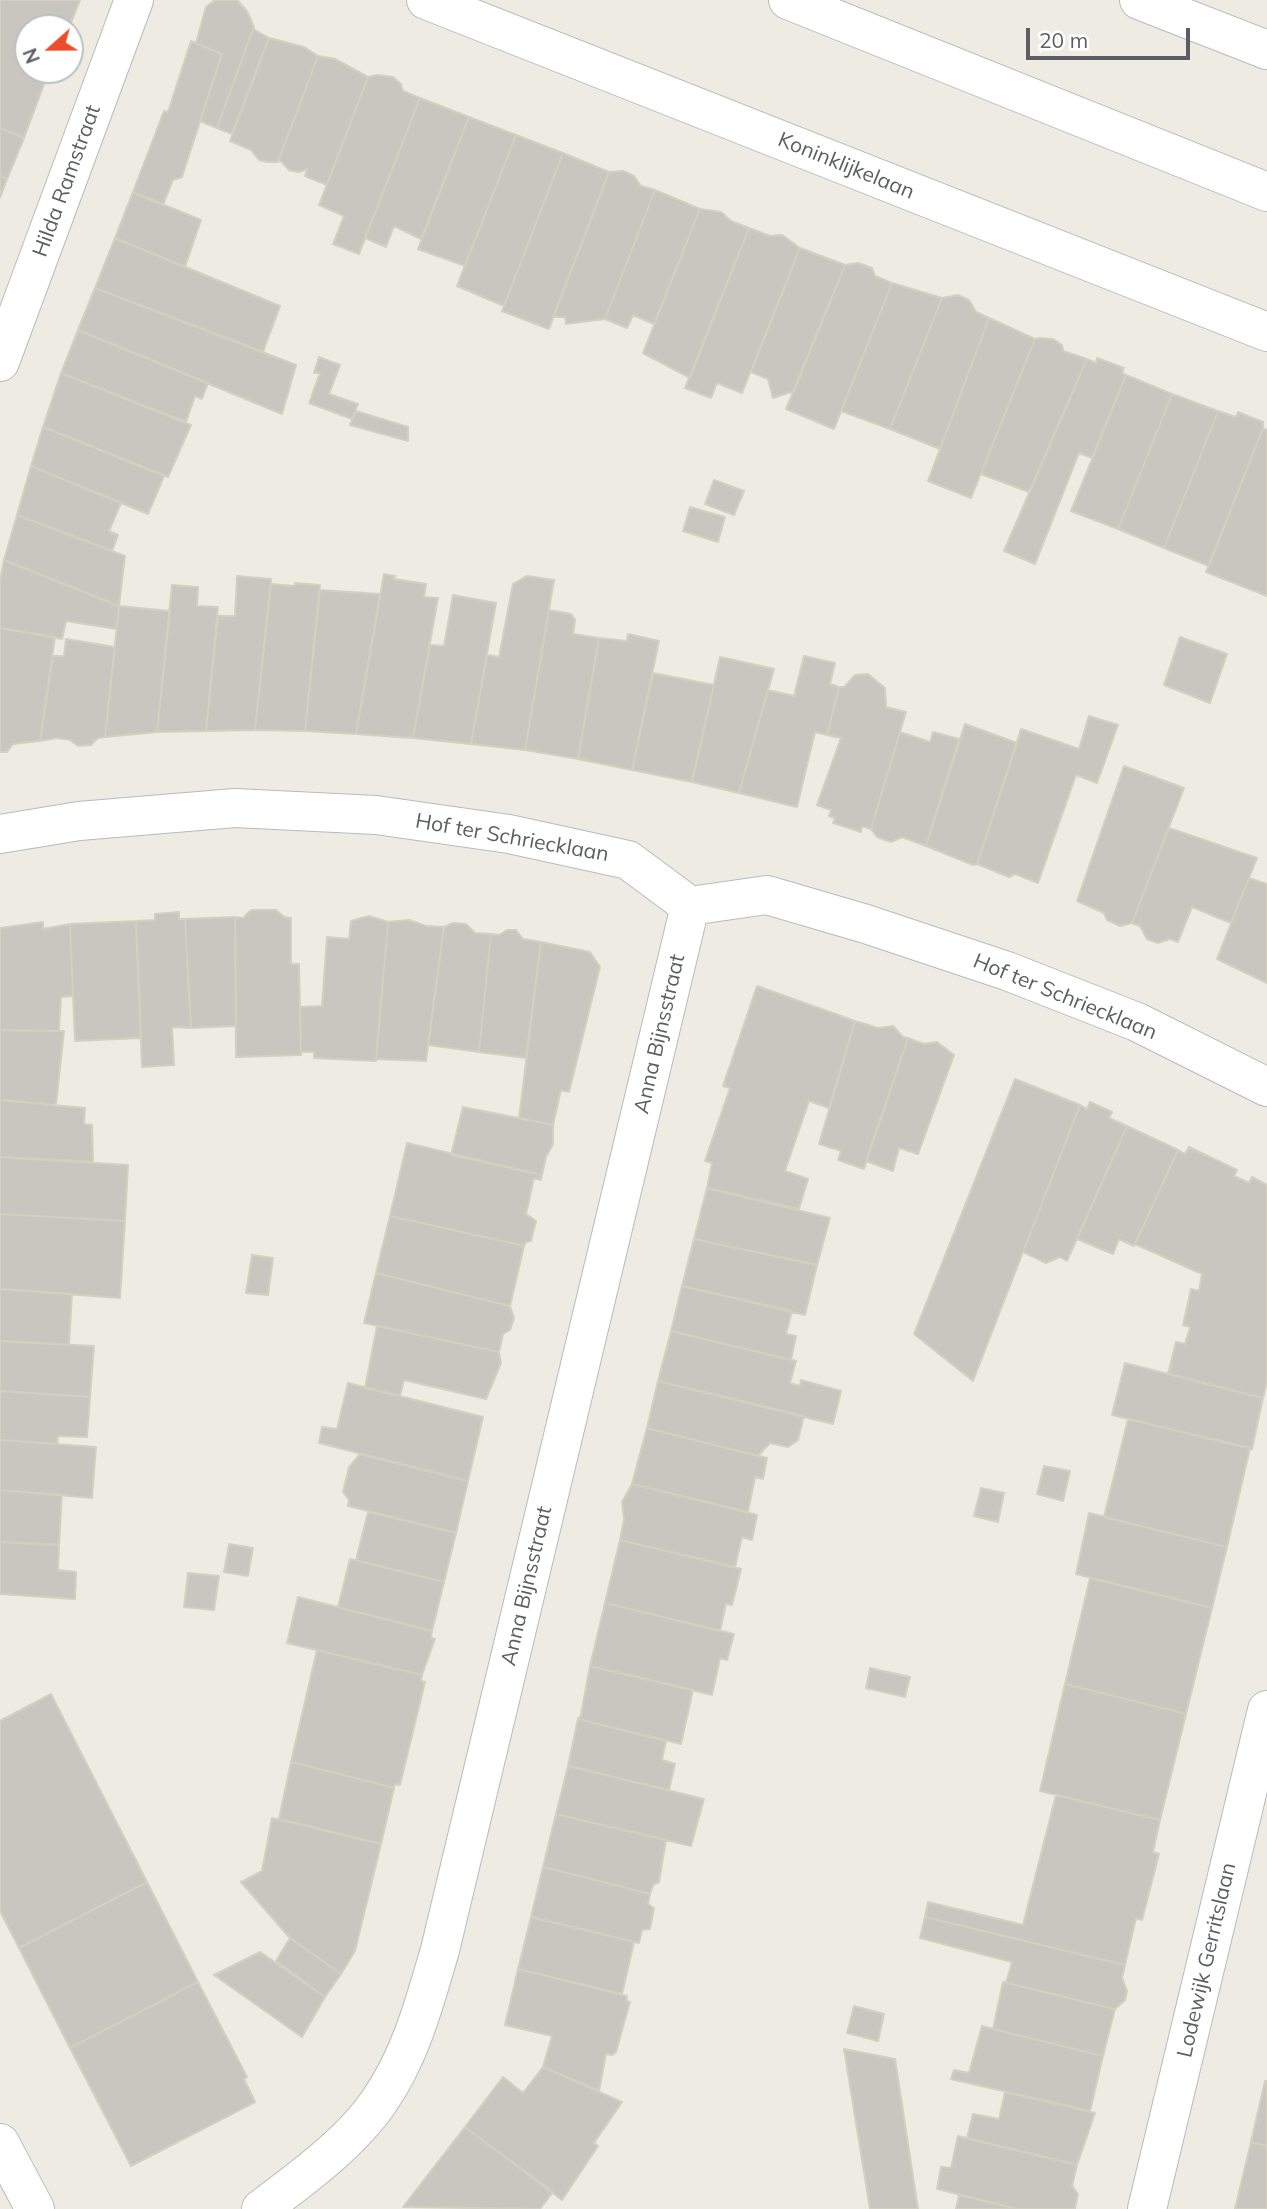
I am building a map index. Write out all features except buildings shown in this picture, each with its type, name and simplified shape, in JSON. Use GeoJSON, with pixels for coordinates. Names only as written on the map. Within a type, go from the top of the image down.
{"type":"FeatureCollection","features":[{"type":"Feature","properties":{"kind":"street","name":"Hilda Ramstraat"},"geometry":{"type":"LineString","coordinates":[[0,362],[134,0]]}},
{"type":"Feature","properties":{"kind":"street","name":"Koninklijkelaan"},"geometry":{"type":"LineString","coordinates":[[426,0],[1267,332]]}},
{"type":"Feature","properties":{"kind":"street"},"geometry":{"type":"LineString","coordinates":[[788,0],[1267,192]]}},
{"type":"Feature","properties":{"kind":"street"},"geometry":{"type":"LineString","coordinates":[[1139,0],[1267,50]]}},
{"type":"Feature","properties":{"kind":"street","name":"Hof ter Schriecklaan"},"geometry":{"type":"LineString","coordinates":[[0,834],[79,821],[235,808],[376,815],[509,834],[628,860],[690,906],[767,895],[866,924],[1007,971],[1137,1022],[1267,1087]]}},
{"type":"Feature","properties":{"kind":"street","name":"Anna Bijnsstraat"},"geometry":{"type":"LineString","coordinates":[[261,2209],[322,2162],[380,2101],[416,2030],[443,1936],[690,906]]}},
{"type":"Feature","properties":{"kind":"street","name":"Lodewijk Gerritslaan"},"geometry":{"type":"LineString","coordinates":[[1147,2209],[1267,1710]]}},
{"type":"Feature","properties":{"kind":"street"},"geometry":{"type":"LineString","coordinates":[[0,2143],[35,2209]]}}]}
